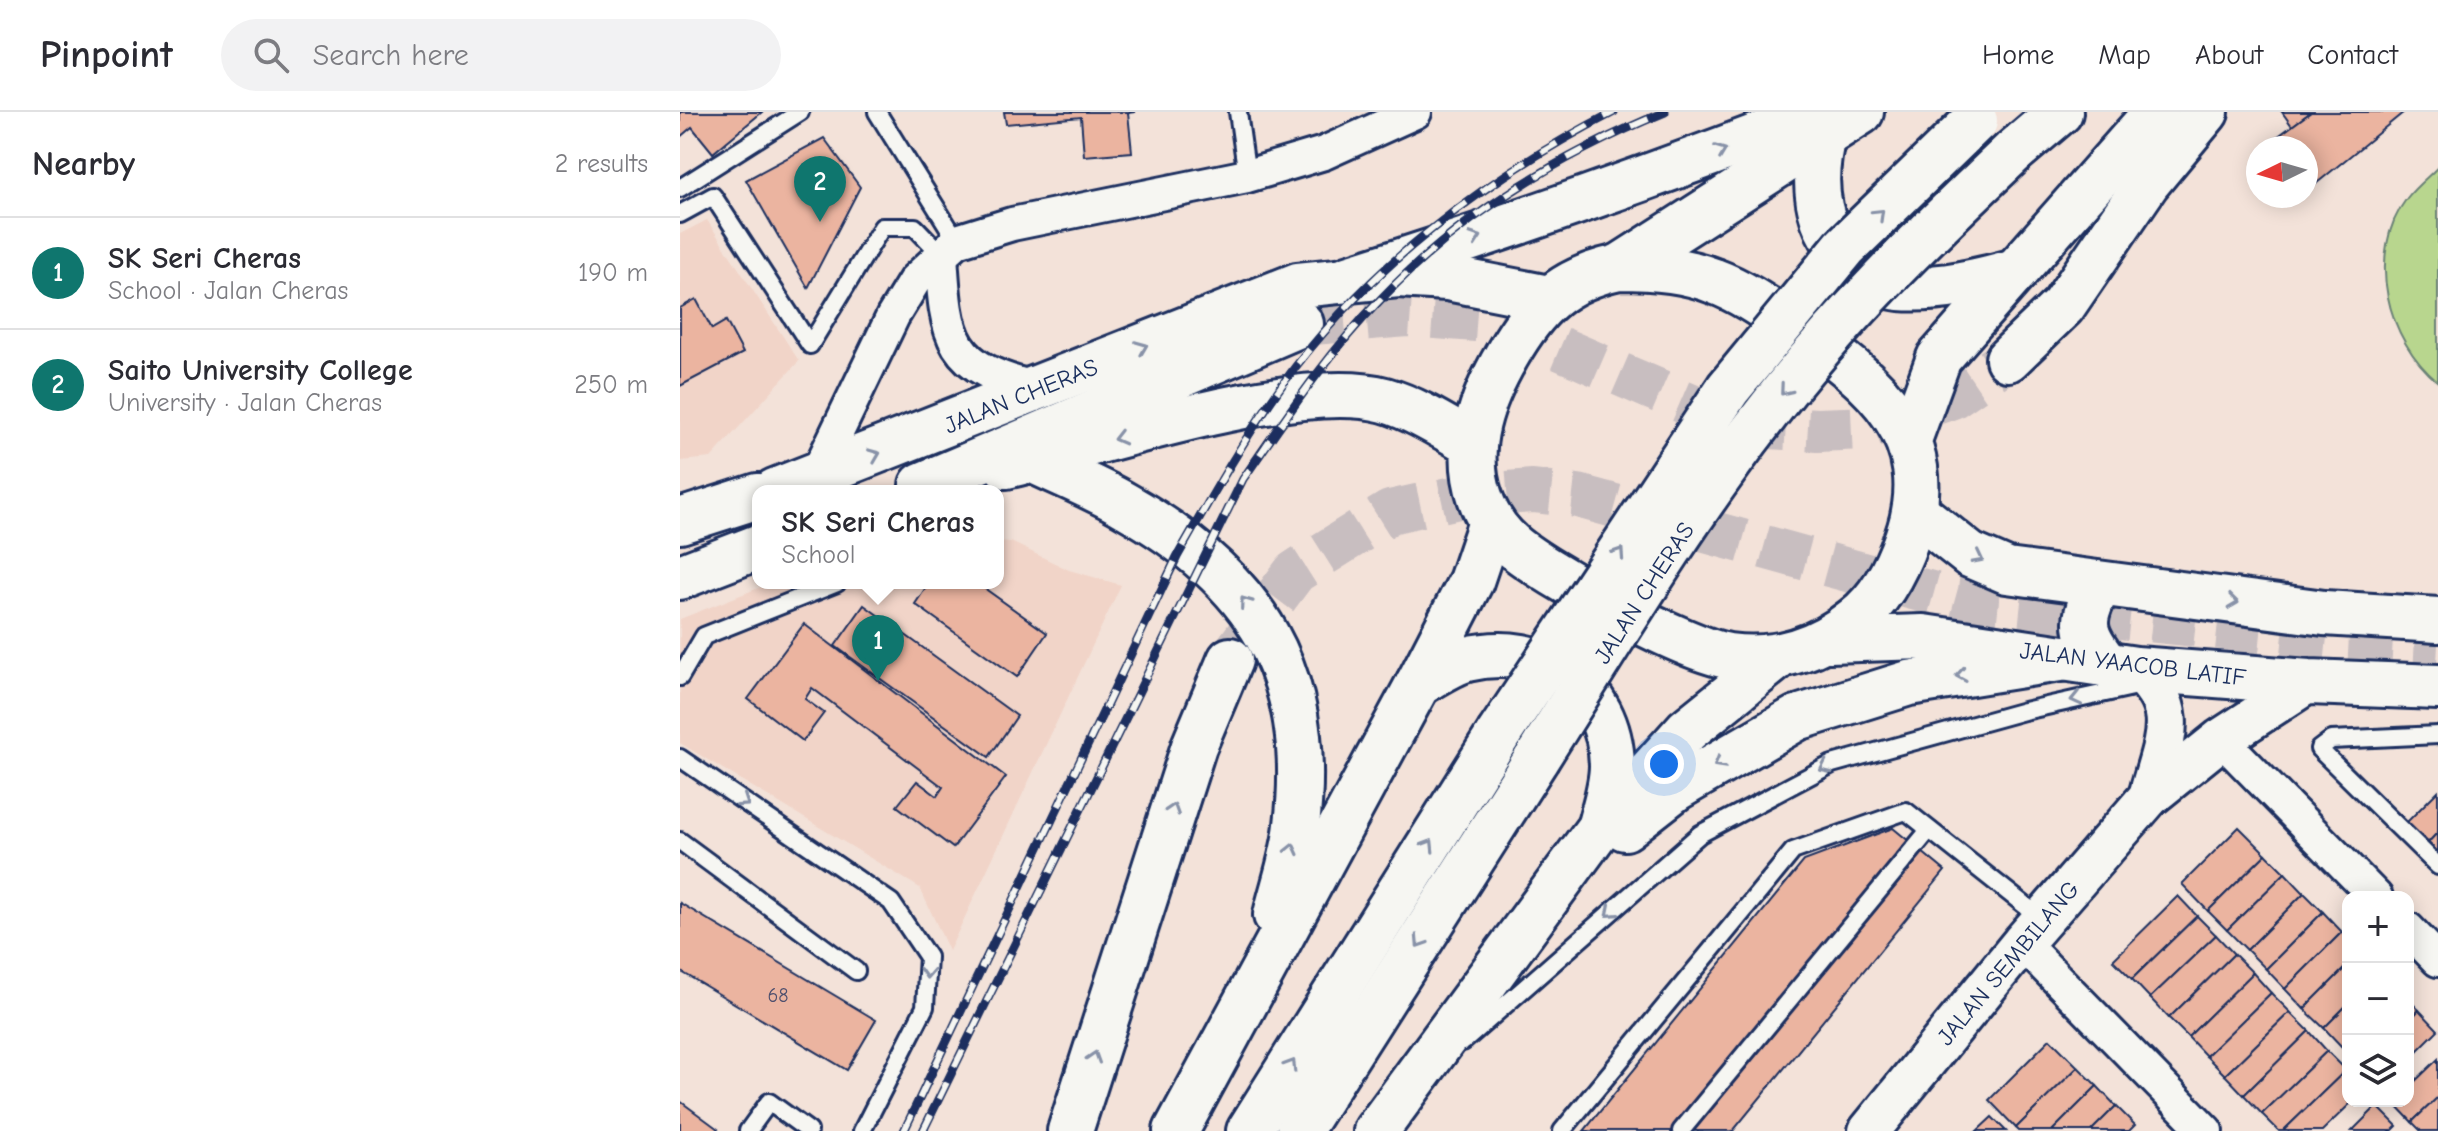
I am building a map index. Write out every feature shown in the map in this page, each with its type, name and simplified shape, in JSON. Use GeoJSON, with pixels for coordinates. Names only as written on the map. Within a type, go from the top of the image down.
{"type":"FeatureCollection","features":[{"type":"Feature","properties":{"kind":"main road","name":"JALAN CHERAS"},"geometry":{"type":"LineString","coordinates":[[1299,1131],[1646,586],[1762,418],[1879,280],[2013,152],[2060,112]]}},
{"type":"Feature","properties":{"kind":"main road"},"geometry":{"type":"LineString","coordinates":[[1909,440],[1939,358],[2156,112]]}},
{"type":"Feature","properties":{"kind":"main road"},"geometry":{"type":"LineString","coordinates":[[2008,359],[2063,306],[2147,183],[2206,112]]}},
{"type":"Feature","properties":{"kind":"main road","name":"JALAN CHERAS"},"geometry":{"type":"LineString","coordinates":[[1249,1131],[1498,735],[1728,389],[1845,247],[1980,116]]}},
{"type":"Feature","properties":{"kind":"main road"},"geometry":{"type":"LineString","coordinates":[[1835,119],[1816,164],[1819,213],[1850,262],[1871,277],[1896,288],[1960,285],[2016,271]]}},
{"type":"Feature","properties":{"kind":"main road"},"geometry":{"type":"LineString","coordinates":[[1619,267],[1835,119]]}},
{"type":"Feature","properties":{"kind":"main road"},"geometry":{"type":"LineString","coordinates":[[1348,278],[1835,119]]}},
{"type":"Feature","properties":{"kind":"main road"},"geometry":{"type":"LineString","coordinates":[[1619,267],[1681,271],[1715,281],[1757,303],[1844,361],[1883,397],[1909,440],[1914,460],[1916,512],[1887,582],[1862,614],[1829,640],[1806,650],[1779,656],[1729,656],[1689,647],[1543,566],[1512,545],[1491,522],[1473,470],[1473,444],[1483,403],[1498,370],[1519,334],[1549,298],[1585,274],[1619,267]]}},
{"type":"Feature","properties":{"kind":"main road","name":"JALAN CHERAS"},"geometry":{"type":"LineString","coordinates":[[795,485],[1298,285],[1348,278],[1447,278],[1549,298]]}},
{"type":"Feature","properties":{"kind":"main road"},"geometry":{"type":"LineString","coordinates":[[921,485],[1301,324]]}},
{"type":"Feature","properties":{"kind":"main road"},"geometry":{"type":"LineString","coordinates":[[927,485],[1249,405],[1346,395],[1384,400],[1473,444]]}},
{"type":"Feature","properties":{"kind":"main road"},"geometry":{"type":"LineString","coordinates":[[1032,460],[1124,504],[1170,533],[1232,583],[1272,638],[1287,674],[1299,774],[1297,826],[1259,979]]}},
{"type":"Feature","properties":{"kind":"main road"},"geometry":{"type":"LineString","coordinates":[[680,521],[752,498]]}},
{"type":"Feature","properties":{"kind":"main road"},"geometry":{"type":"LineString","coordinates":[[1916,512],[1970,555],[2007,571],[2324,613],[2438,620]]}},
{"type":"Feature","properties":{"kind":"main road"},"geometry":{"type":"LineString","coordinates":[[1176,1131],[1418,684],[1471,581],[1491,522]]}},
{"type":"Feature","properties":{"kind":"main road"},"geometry":{"type":"LineString","coordinates":[[680,577],[752,549]]}},
{"type":"Feature","properties":{"kind":"main road"},"geometry":{"type":"LineString","coordinates":[[2099,585],[2084,621],[2088,641],[2128,669]]}},
{"type":"Feature","properties":{"kind":"main road","name":"JALAN YAACOB LATIF"},"geometry":{"type":"LineString","coordinates":[[1829,640],[1923,637],[2128,669],[2309,682],[2438,687]]}},
{"type":"Feature","properties":{"kind":"main road"},"geometry":{"type":"LineString","coordinates":[[1418,684],[1464,659],[1487,656],[1531,659],[1553,666],[1574,679],[1603,716],[1609,741],[1610,790],[1599,828]]}},
{"type":"Feature","properties":{"kind":"main road"},"geometry":{"type":"LineString","coordinates":[[1376,1131],[1599,828],[1687,730],[1779,656]]}},
{"type":"Feature","properties":{"kind":"main road"},"geometry":{"type":"LineString","coordinates":[[1070,1131],[1194,746],[1230,660]]}},
{"type":"Feature","properties":{"kind":"main road"},"geometry":{"type":"LineString","coordinates":[[1558,882],[1675,789],[1797,718],[1909,683],[2128,669]]}},
{"type":"Feature","properties":{"kind":"street"},"geometry":{"type":"LineString","coordinates":[[795,485],[915,280],[949,247],[1012,224],[1247,176],[1324,153],[1415,112]]}},
{"type":"Feature","properties":{"kind":"street"},"geometry":{"type":"LineString","coordinates":[[949,247],[948,324],[957,346],[986,373],[1039,389]]}},
{"type":"Feature","properties":{"kind":"street","name":"JALAN SEMBILANG"},"geometry":{"type":"LineString","coordinates":[[2128,669],[2164,700],[2169,718],[2149,797]]}},
{"type":"Feature","properties":{"kind":"street","name":"JALAN SEMBILANG"},"geometry":{"type":"LineString","coordinates":[[1869,1131],[2032,931],[2149,797],[2221,739],[2309,682]]}},
{"type":"Feature","properties":{"kind":"street"},"geometry":{"type":"LineString","coordinates":[[2221,739],[2370,891]]}},
{"type":"Feature","properties":{"kind":"street"},"geometry":{"type":"LineString","coordinates":[[2032,931],[2206,1131]]}},
{"type":"Feature","properties":{"kind":"street"},"geometry":{"type":"LineString","coordinates":[[2414,935],[2438,960]]}},
{"type":"Feature","properties":{"kind":"lane"},"geometry":{"type":"LineString","coordinates":[[680,188],[800,112]]}},
{"type":"Feature","properties":{"kind":"lane"},"geometry":{"type":"LineString","coordinates":[[877,112],[949,247]]}},
{"type":"Feature","properties":{"kind":"lane"},"geometry":{"type":"LineString","coordinates":[[1238,112],[1247,176]]}},
{"type":"Feature","properties":{"kind":"lane"},"geometry":{"type":"LineString","coordinates":[[680,214],[713,196],[810,345],[882,227],[915,227],[949,247]]}},
{"type":"Feature","properties":{"kind":"lane"},"geometry":{"type":"LineString","coordinates":[[680,677],[704,636],[822,589]]}},
{"type":"Feature","properties":{"kind":"lane"},"geometry":{"type":"LineString","coordinates":[[1408,1088],[1700,834],[1832,764],[2024,711],[2128,669]]}},
{"type":"Feature","properties":{"kind":"lane"},"geometry":{"type":"LineString","coordinates":[[2438,735],[2331,740],[2319,749],[2438,866]]}},
{"type":"Feature","properties":{"kind":"lane"},"geometry":{"type":"LineString","coordinates":[[680,758],[891,902],[928,957],[925,1007],[862,1131]]}},
{"type":"Feature","properties":{"kind":"lane"},"geometry":{"type":"LineString","coordinates":[[1562,1131],[1793,851],[1906,811],[2032,931]]}},
{"type":"Feature","properties":{"kind":"lane"},"geometry":{"type":"LineString","coordinates":[[1681,1131],[1929,830]]}},
{"type":"Feature","properties":{"kind":"lane"},"geometry":{"type":"LineString","coordinates":[[680,841],[856,971]]}},
{"type":"Feature","properties":{"kind":"lane"},"geometry":{"type":"LineString","coordinates":[[748,1131],[769,1102],[809,1131]]}},
{"type":"Feature","properties":{"kind":"shaded area"},"geometry":{"type":"Polygon","coordinates":[[[707,220],[799,361],[711,458],[680,461],[680,234],[707,220]]]}},
{"type":"Feature","properties":{"kind":"shaded area"},"geometry":{"type":"Polygon","coordinates":[[[1004,541],[1069,570],[1121,585],[949,951],[920,888],[680,743],[680,619],[756,589],[1004,589],[1004,541]]]}},
{"type":"Feature","properties":{"kind":"green space"},"geometry":{"type":"Polygon","coordinates":[[[2438,167],[2438,382],[2420,365],[2395,321],[2385,270],[2387,245],[2394,220],[2410,194],[2438,167]]]}},
{"type":"Feature","properties":{"kind":"building"},"geometry":{"type":"Polygon","coordinates":[[[680,112],[762,112],[713,153],[692,127],[680,137],[680,112]]]}},
{"type":"Feature","properties":{"kind":"building"},"geometry":{"type":"Polygon","coordinates":[[[1004,112],[1135,112],[1128,113],[1132,152],[1084,156],[1081,117],[1006,124],[1004,112]]]}},
{"type":"Feature","properties":{"kind":"building"},"geometry":{"type":"Polygon","coordinates":[[[2282,112],[2311,112],[2292,126],[2282,112]]]}},
{"type":"Feature","properties":{"kind":"building"},"geometry":{"type":"Polygon","coordinates":[[[2311,112],[2404,112],[2318,182],[2318,136],[2279,136],[2311,112]]]}},
{"type":"Feature","properties":{"kind":"building"},"geometry":{"type":"Polygon","coordinates":[[[824,138],[860,187],[808,288],[746,180],[824,138]]]}},
{"type":"Feature","properties":{"kind":"building"},"geometry":{"type":"Polygon","coordinates":[[[696,299],[712,329],[726,321],[743,353],[680,386],[680,308],[696,299]]]}},
{"type":"Feature","properties":{"kind":"building"},"geometry":{"type":"Polygon","coordinates":[[[925,589],[985,589],[1047,633],[1017,677],[915,604],[925,589]]]}},
{"type":"Feature","properties":{"kind":"building"},"geometry":{"type":"Polygon","coordinates":[[[864,605],[1017,716],[989,757],[835,646],[864,605]]]}},
{"type":"Feature","properties":{"kind":"building"},"geometry":{"type":"Polygon","coordinates":[[[804,624],[1006,777],[953,848],[897,806],[917,781],[937,796],[943,787],[812,688],[805,699],[824,713],[803,741],[748,699],[804,624]]]}},
{"type":"Feature","properties":{"kind":"building"},"geometry":{"type":"Polygon","coordinates":[[[2438,791],[2438,832],[2425,846],[2404,825],[2438,791]]]}},
{"type":"Feature","properties":{"kind":"building"},"geometry":{"type":"Polygon","coordinates":[[[2239,827],[2266,854],[2208,911],[2182,884],[2239,827]]]}},
{"type":"Feature","properties":{"kind":"building"},"geometry":{"type":"Polygon","coordinates":[[[1893,828],[1945,871],[1733,1131],[1584,1131],[1804,861],[1893,828]]]}},
{"type":"Feature","properties":{"kind":"building"},"geometry":{"type":"Polygon","coordinates":[[[2438,832],[2438,859],[2425,846],[2438,832]]]}},
{"type":"Feature","properties":{"kind":"building"},"geometry":{"type":"Polygon","coordinates":[[[2266,854],[2285,873],[2227,930],[2208,911],[2266,854]]]}},
{"type":"Feature","properties":{"kind":"building"},"geometry":{"type":"Polygon","coordinates":[[[2285,873],[2304,893],[2247,950],[2227,930],[2285,873]]]}},
{"type":"Feature","properties":{"kind":"building"},"geometry":{"type":"Polygon","coordinates":[[[2304,893],[2323,912],[2266,969],[2247,950],[2304,893]]]}},
{"type":"Feature","properties":{"kind":"building"},"geometry":{"type":"Polygon","coordinates":[[[2178,896],[2197,916],[2132,979],[2113,960],[2178,896]]]}},
{"type":"Feature","properties":{"kind":"building"},"geometry":{"type":"Polygon","coordinates":[[[680,903],[876,1020],[847,1070],[680,971],[680,903]]]}},
{"type":"Feature","properties":{"kind":"building"},"geometry":{"type":"Polygon","coordinates":[[[2323,912],[2342,932],[2285,989],[2266,969],[2323,912]]]}},
{"type":"Feature","properties":{"kind":"building"},"geometry":{"type":"Polygon","coordinates":[[[2197,916],[2216,935],[2150,998],[2132,979],[2197,916]]]}},
{"type":"Feature","properties":{"kind":"building"},"geometry":{"type":"Polygon","coordinates":[[[2342,932],[2342,971],[2304,1009],[2285,989],[2342,932]]]}},
{"type":"Feature","properties":{"kind":"building"},"geometry":{"type":"Polygon","coordinates":[[[2216,935],[2234,954],[2169,1018],[2150,998],[2216,935]]]}},
{"type":"Feature","properties":{"kind":"building"},"geometry":{"type":"Polygon","coordinates":[[[2234,954],[2253,973],[2188,1037],[2169,1018],[2234,954]]]}},
{"type":"Feature","properties":{"kind":"building"},"geometry":{"type":"Polygon","coordinates":[[[2342,971],[2342,1010],[2324,1028],[2304,1009],[2342,971]]]}},
{"type":"Feature","properties":{"kind":"building"},"geometry":{"type":"Polygon","coordinates":[[[2253,973],[2271,993],[2206,1056],[2188,1037],[2253,973]]]}},
{"type":"Feature","properties":{"kind":"building"},"geometry":{"type":"Polygon","coordinates":[[[2271,993],[2290,1012],[2225,1075],[2206,1056],[2271,993]]]}},
{"type":"Feature","properties":{"kind":"building"},"geometry":{"type":"Polygon","coordinates":[[[2342,1010],[2342,1047],[2324,1028],[2342,1010]]]}},
{"type":"Feature","properties":{"kind":"building"},"geometry":{"type":"Polygon","coordinates":[[[2419,1010],[2438,1030],[2414,1054],[2414,1035],[2414,1015],[2419,1010]]]}},
{"type":"Feature","properties":{"kind":"building"},"geometry":{"type":"Polygon","coordinates":[[[2290,1012],[2309,1031],[2244,1095],[2225,1075],[2290,1012]]]}},
{"type":"Feature","properties":{"kind":"building"},"geometry":{"type":"Polygon","coordinates":[[[2309,1031],[2327,1051],[2262,1114],[2244,1095],[2309,1031]]]}},
{"type":"Feature","properties":{"kind":"building"},"geometry":{"type":"Polygon","coordinates":[[[2050,1039],[2078,1067],[2016,1128],[1989,1100],[2050,1039]]]}},
{"type":"Feature","properties":{"kind":"building"},"geometry":{"type":"Polygon","coordinates":[[[2327,1051],[2342,1066],[2342,1074],[2283,1131],[2279,1131],[2262,1114],[2327,1051]]]}},
{"type":"Feature","properties":{"kind":"building"},"geometry":{"type":"Polygon","coordinates":[[[2438,1059],[2438,1097],[2412,1122],[2398,1107],[2414,1107],[2414,1082],[2438,1059]]]}},
{"type":"Feature","properties":{"kind":"building"},"geometry":{"type":"Polygon","coordinates":[[[2078,1067],[2097,1086],[2052,1131],[2019,1131],[2016,1128],[2078,1067]]]}},
{"type":"Feature","properties":{"kind":"building"},"geometry":{"type":"Polygon","coordinates":[[[2342,1074],[2342,1107],[2347,1107],[2322,1131],[2283,1131],[2342,1074]]]}},
{"type":"Feature","properties":{"kind":"building"},"geometry":{"type":"Polygon","coordinates":[[[2097,1086],[2116,1106],[2091,1131],[2052,1131],[2097,1086]]]}},
{"type":"Feature","properties":{"kind":"building"},"geometry":{"type":"Polygon","coordinates":[[[2438,1097],[2438,1131],[2421,1131],[2412,1122],[2438,1097]]]}},
{"type":"Feature","properties":{"kind":"building"},"geometry":{"type":"Polygon","coordinates":[[[680,1101],[718,1129],[680,1131],[680,1101]]]}},
{"type":"Feature","properties":{"kind":"building"},"geometry":{"type":"Polygon","coordinates":[[[2116,1106],[2135,1125],[2129,1131],[2091,1131],[2116,1106]]]}},
{"type":"Feature","properties":{"kind":"building"},"geometry":{"type":"Polygon","coordinates":[[[2376,1107],[2397,1126],[2392,1131],[2352,1131],[2376,1107]]]}},
{"type":"Feature","properties":{"kind":"building"},"geometry":{"type":"Polygon","coordinates":[[[1992,1117],[2006,1131],[1977,1131],[1992,1117]]]}},
{"type":"Feature","properties":{"kind":"tunnel"},"geometry":{"type":"LineString","coordinates":[[1301,324],[1407,315],[1477,320],[1552,345],[1738,425],[1817,430],[1868,428],[1952,397],[2008,359]]}},
{"type":"Feature","properties":{"kind":"tunnel"},"geometry":{"type":"LineString","coordinates":[[1236,651],[1295,572],[1390,512],[1463,496],[1533,491],[1578,496],[1957,600],[2329,639],[2438,645]]}},
{"type":"Feature","properties":{"kind":"railway"},"geometry":{"type":"LineString","coordinates":[[904,1131],[1177,557],[1240,448],[1282,385],[1351,302],[1432,229],[1520,166],[1614,112]]}},
{"type":"Feature","properties":{"kind":"railway"},"geometry":{"type":"LineString","coordinates":[[923,1131],[1243,479],[1308,386],[1381,299],[1444,241],[1513,190],[1550,168],[1665,112]]}},
{"type":"Feature","properties":{"kind":"place","name":"Saito University College"},"geometry":{"type":"Point","coordinates":[820,222]}},
{"type":"Feature","properties":{"kind":"place","name":"SK Seri Cheras"},"geometry":{"type":"Point","coordinates":[878,681]}}]}
